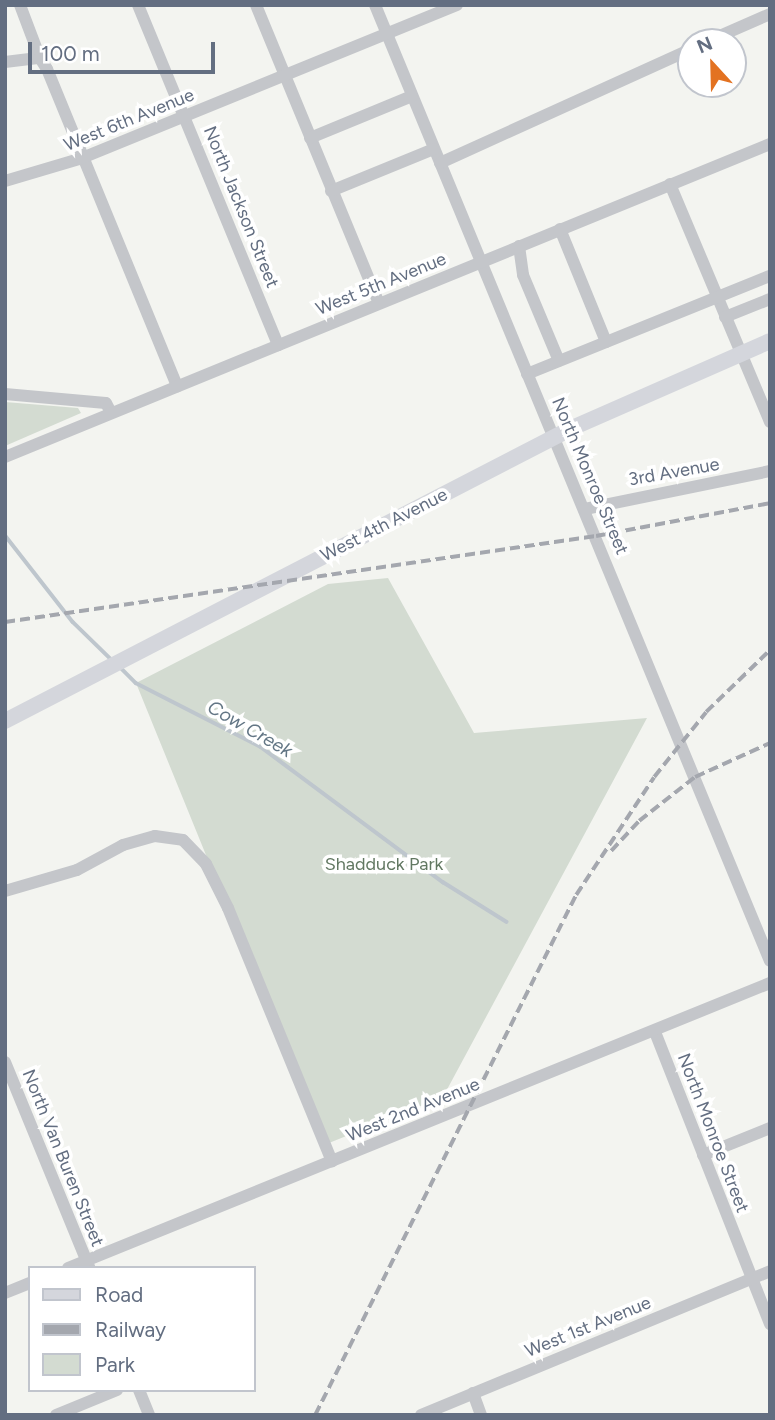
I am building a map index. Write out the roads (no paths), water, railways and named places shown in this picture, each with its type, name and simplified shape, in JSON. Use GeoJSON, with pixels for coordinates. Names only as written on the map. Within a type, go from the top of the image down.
{"type":"FeatureCollection","features":[{"type":"Feature","properties":{"kind":"main road","name":"West 4th Avenue"},"geometry":{"type":"LineString","coordinates":[[5,721],[572,428],[770,341]]}},
{"type":"Feature","properties":{"kind":"street"},"geometry":{"type":"LineString","coordinates":[[20,5],[177,386]]}},
{"type":"Feature","properties":{"kind":"street","name":"North Jackson Street"},"geometry":{"type":"LineString","coordinates":[[138,5],[278,345]]}},
{"type":"Feature","properties":{"kind":"street"},"geometry":{"type":"LineString","coordinates":[[256,5],[379,303]]}},
{"type":"Feature","properties":{"kind":"street","name":"North Monroe Street"},"geometry":{"type":"LineString","coordinates":[[375,5],[770,961]]}},
{"type":"Feature","properties":{"kind":"street","name":"West 6th Avenue"},"geometry":{"type":"LineString","coordinates":[[5,181],[82,158],[457,5]]}},
{"type":"Feature","properties":{"kind":"street"},"geometry":{"type":"LineString","coordinates":[[738,28],[770,14]]}},
{"type":"Feature","properties":{"kind":"street"},"geometry":{"type":"LineString","coordinates":[[440,163],[677,54]]}},
{"type":"Feature","properties":{"kind":"street"},"geometry":{"type":"LineString","coordinates":[[5,62],[40,58]]}},
{"type":"Feature","properties":{"kind":"street"},"geometry":{"type":"LineString","coordinates":[[310,138],[412,96]]}},
{"type":"Feature","properties":{"kind":"street","name":"West 5th Avenue"},"geometry":{"type":"LineString","coordinates":[[5,457],[770,144]]}},
{"type":"Feature","properties":{"kind":"street"},"geometry":{"type":"LineString","coordinates":[[331,191],[434,149]]}},
{"type":"Feature","properties":{"kind":"street"},"geometry":{"type":"LineString","coordinates":[[670,184],[770,422]]}},
{"type":"Feature","properties":{"kind":"street"},"geometry":{"type":"LineString","coordinates":[[560,229],[606,342]]}},
{"type":"Feature","properties":{"kind":"street"},"geometry":{"type":"LineString","coordinates":[[519,246],[523,275],[559,362]]}},
{"type":"Feature","properties":{"kind":"street"},"geometry":{"type":"LineString","coordinates":[[527,374],[770,276]]}},
{"type":"Feature","properties":{"kind":"street"},"geometry":{"type":"LineString","coordinates":[[725,317],[770,299]]}},
{"type":"Feature","properties":{"kind":"street"},"geometry":{"type":"LineString","coordinates":[[5,394],[106,403],[111,413]]}},
{"type":"Feature","properties":{"kind":"street","name":"3rd Avenue"},"geometry":{"type":"LineString","coordinates":[[585,509],[770,471]]}},
{"type":"Feature","properties":{"kind":"street"},"geometry":{"type":"LineString","coordinates":[[5,891],[77,870],[122,845],[155,836],[183,840],[206,864],[228,908],[331,1162]]}},
{"type":"Feature","properties":{"kind":"street","name":"West 2nd Avenue"},"geometry":{"type":"LineString","coordinates":[[87,1264],[770,983]]}},
{"type":"Feature","properties":{"kind":"street","name":"North Monroe Street"},"geometry":{"type":"LineString","coordinates":[[655,1032],[770,1324]]}},
{"type":"Feature","properties":{"kind":"street","name":"North Van Buren Street"},"geometry":{"type":"LineString","coordinates":[[5,1062],[87,1264]]}},
{"type":"Feature","properties":{"kind":"street"},"geometry":{"type":"LineString","coordinates":[[703,1155],[770,1128]]}},
{"type":"Feature","properties":{"kind":"street","name":"West 1st Avenue"},"geometry":{"type":"LineString","coordinates":[[421,1415],[770,1271]]}},
{"type":"Feature","properties":{"kind":"street"},"geometry":{"type":"LineString","coordinates":[[5,1293],[28,1284]]}},
{"type":"Feature","properties":{"kind":"street"},"geometry":{"type":"LineString","coordinates":[[56,1415],[112,1392]]}},
{"type":"Feature","properties":{"kind":"street"},"geometry":{"type":"LineString","coordinates":[[140,1392],[149,1415]]}},
{"type":"Feature","properties":{"kind":"street"},"geometry":{"type":"LineString","coordinates":[[473,1394],[481,1415]]}},
{"type":"Feature","properties":{"kind":"waterway","name":"Cow Creek"},"geometry":{"type":"LineString","coordinates":[[5,535],[73,622],[113,661]]}},
{"type":"Feature","properties":{"kind":"waterway","name":"Cow Creek"},"geometry":{"type":"LineString","coordinates":[[121,668],[136,683],[261,747],[443,882],[507,922]]}},
{"type":"Feature","properties":{"kind":"railway"},"geometry":{"type":"LineString","coordinates":[[5,622],[596,536],[770,503]]}},
{"type":"Feature","properties":{"kind":"railway"},"geometry":{"type":"LineString","coordinates":[[315,1415],[576,895],[654,777],[706,712],[770,650]]}},
{"type":"Feature","properties":{"kind":"railway"},"geometry":{"type":"LineString","coordinates":[[611,851],[639,821],[695,777],[770,743]]}},
{"type":"Feature","properties":{"kind":"park label","name":"Shadduck Park"},"geometry":{"type":"Point","coordinates":[384,864]}}]}
